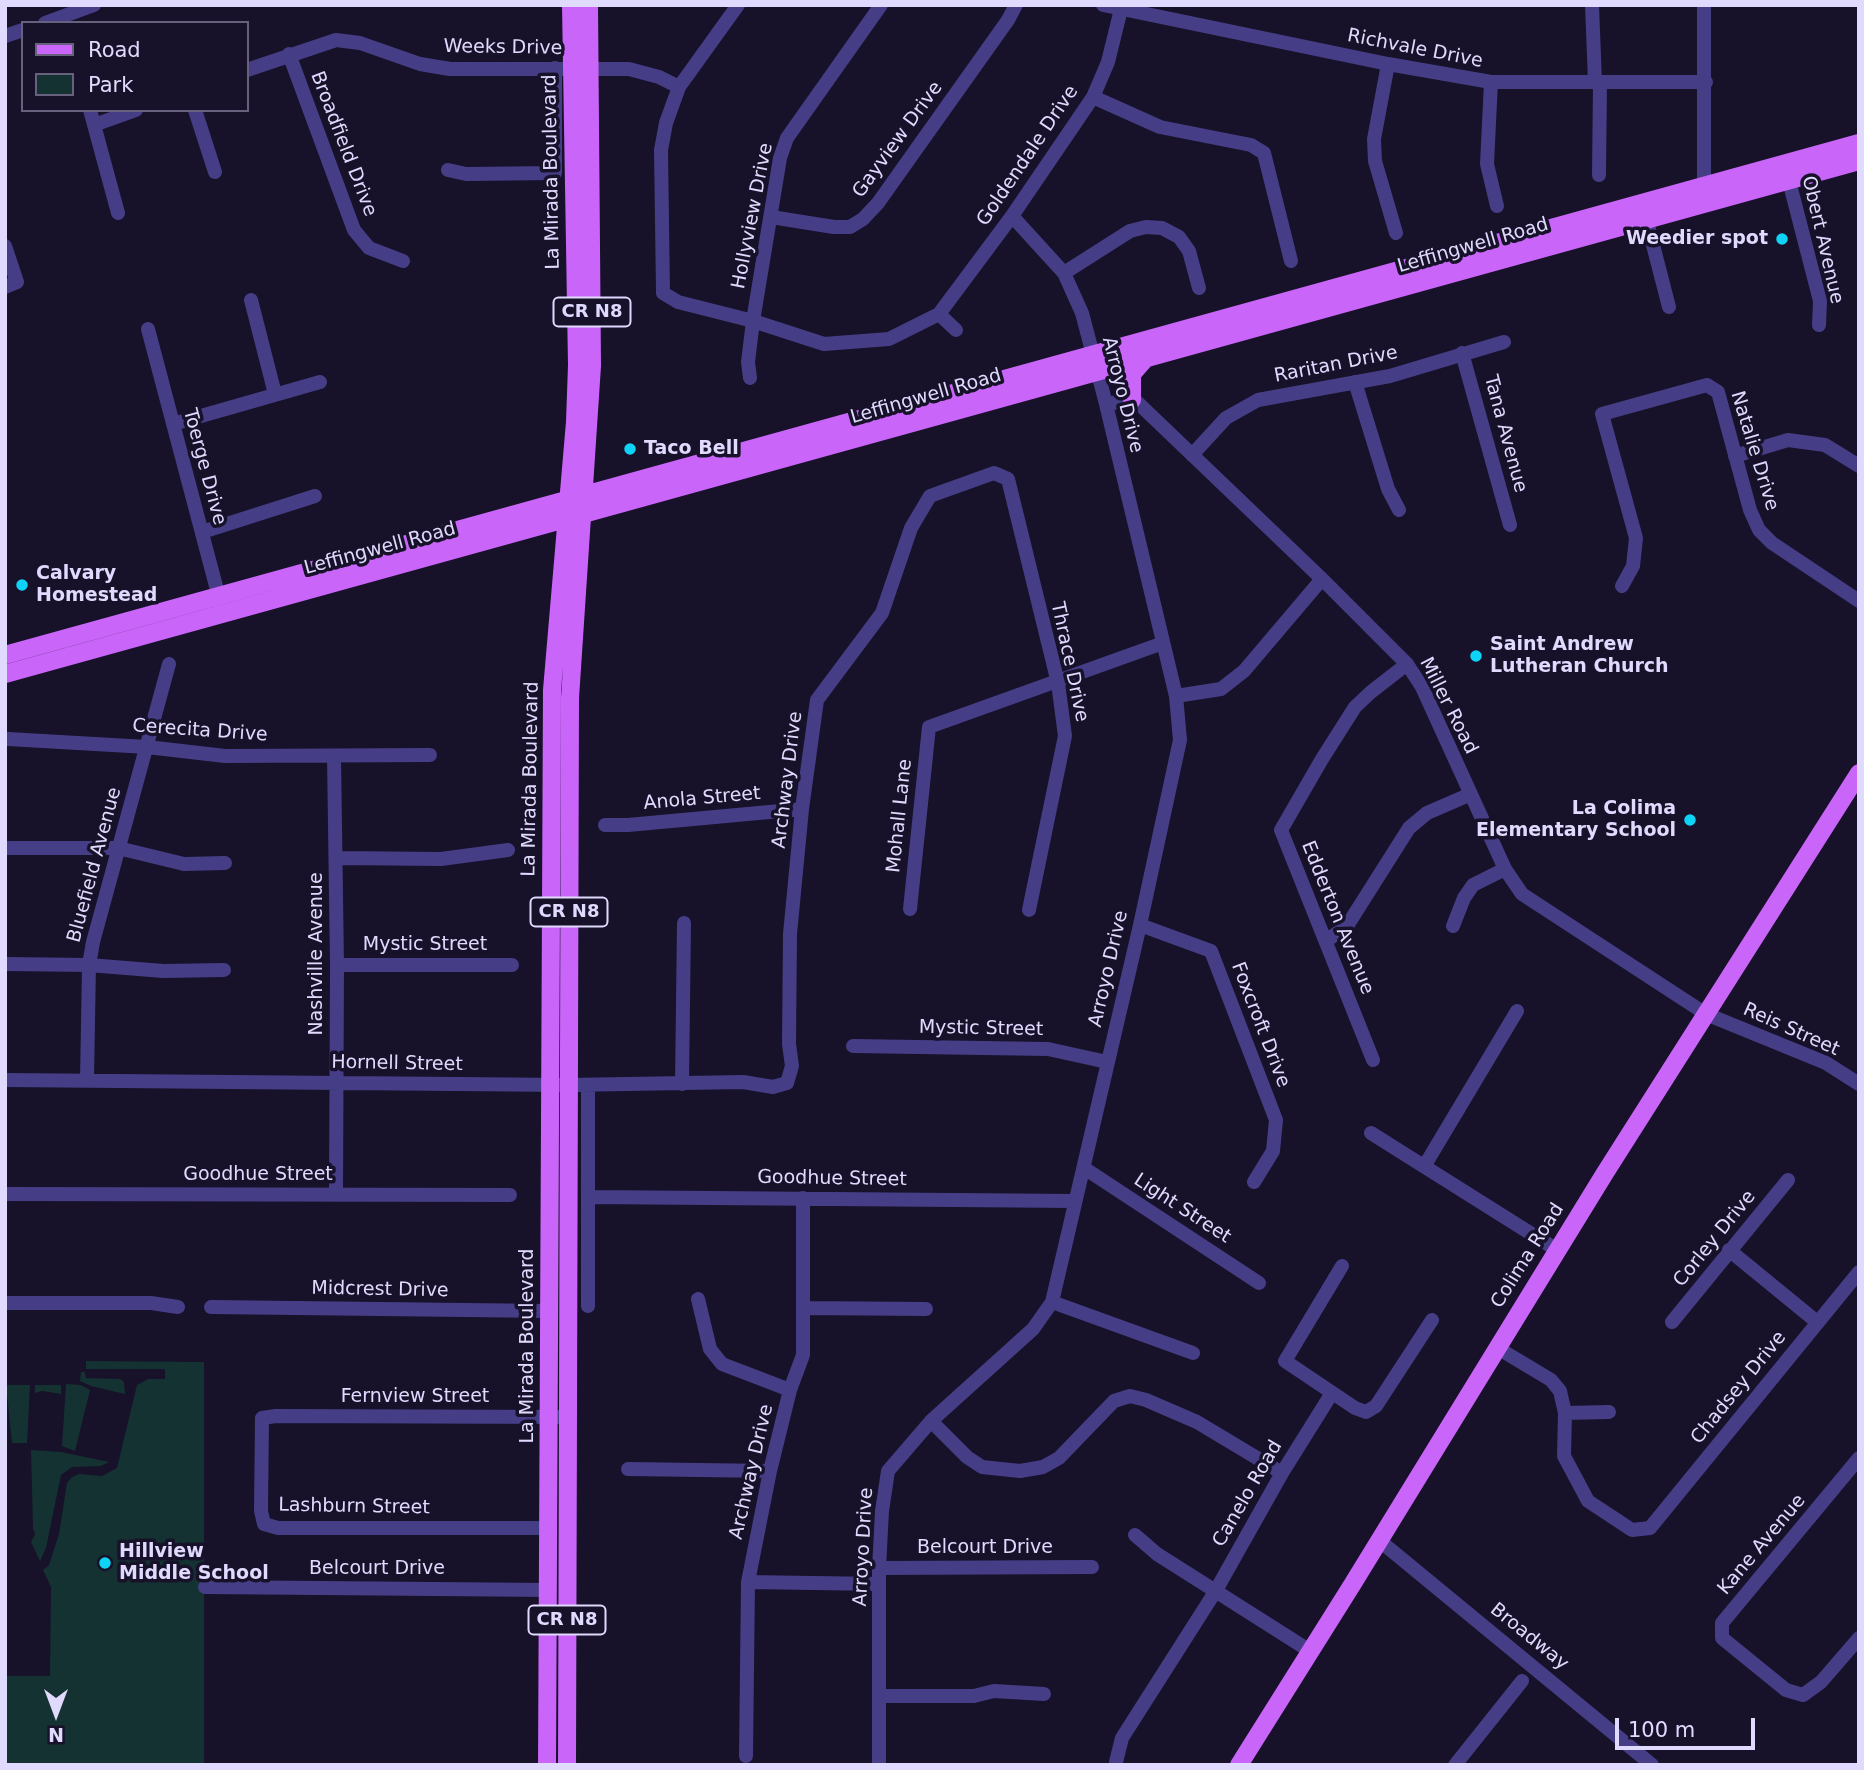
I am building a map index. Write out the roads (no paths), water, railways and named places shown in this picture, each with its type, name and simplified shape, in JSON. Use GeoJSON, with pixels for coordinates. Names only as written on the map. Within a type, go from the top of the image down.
{"type":"FeatureCollection","features":[{"type":"Feature","properties":{"kind":"main road","name":"La Mirada Boulevard"},"geometry":{"type":"LineString","coordinates":[[567,1765],[570,698],[575,498],[592,366],[572,69],[571,5]]}},
{"type":"Feature","properties":{"kind":"main road","name":"La Mirada Boulevard"},"geometry":{"type":"LineString","coordinates":[[572,69],[589,5]]}},
{"type":"Feature","properties":{"kind":"main road","name":"Leffingwell Road"},"geometry":{"type":"LineString","coordinates":[[5,674],[574,517],[1094,364],[1787,172],[1859,144]]}},
{"type":"Feature","properties":{"kind":"main road","name":"Leffingwell Road"},"geometry":{"type":"LineString","coordinates":[[5,655],[575,498],[1094,364],[1146,358],[1644,211],[1704,186],[1859,160]]}},
{"type":"Feature","properties":{"kind":"main road"},"geometry":{"type":"LineString","coordinates":[[1132,400],[1132,374],[1146,358]]}},
{"type":"Feature","properties":{"kind":"main road","name":"La Mirada Boulevard"},"geometry":{"type":"LineString","coordinates":[[547,1765],[552,690],[574,517]]}},
{"type":"Feature","properties":{"kind":"main road","name":"Colima Road"},"geometry":{"type":"LineString","coordinates":[[1239,1765],[1380,1541],[1496,1347],[1859,773]]}},
{"type":"Feature","properties":{"kind":"street"},"geometry":{"type":"LineString","coordinates":[[63,20],[94,5]]}},
{"type":"Feature","properties":{"kind":"street"},"geometry":{"type":"LineString","coordinates":[[679,87],[738,5]]}},
{"type":"Feature","properties":{"kind":"street","name":"Hollyview Drive"},"geometry":{"type":"LineString","coordinates":[[750,378],[748,362],[753,321],[780,158],[787,138],[881,5]]}},
{"type":"Feature","properties":{"kind":"street","name":"Gayview Drive"},"geometry":{"type":"LineString","coordinates":[[771,217],[834,227],[850,227],[863,219],[878,203],[1016,5]]}},
{"type":"Feature","properties":{"kind":"street"},"geometry":{"type":"LineString","coordinates":[[1103,5],[1122,7]]}},
{"type":"Feature","properties":{"kind":"street"},"geometry":{"type":"LineString","coordinates":[[1592,5],[1599,175]]}},
{"type":"Feature","properties":{"kind":"street"},"geometry":{"type":"LineString","coordinates":[[1704,5],[1704,186]]}},
{"type":"Feature","properties":{"kind":"street","name":"Goldendale Drive"},"geometry":{"type":"LineString","coordinates":[[679,87],[666,123],[661,150],[663,293],[678,302],[753,321],[824,344],[889,339],[939,314],[1012,216],[1093,97],[1108,62],[1122,7]]}},
{"type":"Feature","properties":{"kind":"street","name":"Richvale Drive"},"geometry":{"type":"LineString","coordinates":[[1122,7],[1388,64],[1491,82],[1706,82]]}},
{"type":"Feature","properties":{"kind":"street","name":"Weeks Drive"},"geometry":{"type":"LineString","coordinates":[[248,70],[336,40],[360,43],[420,64],[450,69],[629,69],[659,77],[679,87]]}},
{"type":"Feature","properties":{"kind":"street","name":"Broadfield Drive"},"geometry":{"type":"LineString","coordinates":[[289,54],[354,230],[369,248],[403,261]]}},
{"type":"Feature","properties":{"kind":"street"},"geometry":{"type":"LineString","coordinates":[[1388,64],[1374,139],[1375,162],[1395,233]]}},
{"type":"Feature","properties":{"kind":"street"},"geometry":{"type":"LineString","coordinates":[[448,170],[466,174],[555,173],[572,69]]}},
{"type":"Feature","properties":{"kind":"street"},"geometry":{"type":"LineString","coordinates":[[1491,82],[1487,164],[1497,206]]}},
{"type":"Feature","properties":{"kind":"street"},"geometry":{"type":"LineString","coordinates":[[1093,97],[1160,127],[1251,145],[1264,153],[1291,261]]}},
{"type":"Feature","properties":{"kind":"street"},"geometry":{"type":"LineString","coordinates":[[91,112],[118,213]]}},
{"type":"Feature","properties":{"kind":"street"},"geometry":{"type":"LineString","coordinates":[[94,125],[130,112]]}},
{"type":"Feature","properties":{"kind":"street"},"geometry":{"type":"LineString","coordinates":[[196,112],[215,172]]}},
{"type":"Feature","properties":{"kind":"street","name":"Obert Avenue"},"geometry":{"type":"LineString","coordinates":[[1787,172],[1820,300],[1819,325]]}},
{"type":"Feature","properties":{"kind":"street"},"geometry":{"type":"LineString","coordinates":[[1644,211],[1669,307]]}},
{"type":"Feature","properties":{"kind":"street","name":"Arroyo Drive"},"geometry":{"type":"LineString","coordinates":[[879,1765],[879,1568],[882,1511],[888,1471],[931,1422],[1033,1329],[1052,1302],[1180,740],[1176,696],[1082,313],[1064,273],[1012,216]]}},
{"type":"Feature","properties":{"kind":"street"},"geometry":{"type":"LineString","coordinates":[[1064,273],[1130,231],[1146,227],[1162,228],[1179,237],[1189,251],[1199,288]]}},
{"type":"Feature","properties":{"kind":"street"},"geometry":{"type":"LineString","coordinates":[[5,246],[11,284]]}},
{"type":"Feature","properties":{"kind":"street"},"geometry":{"type":"LineString","coordinates":[[251,300],[275,394]]}},
{"type":"Feature","properties":{"kind":"street"},"geometry":{"type":"LineString","coordinates":[[939,314],[956,330]]}},
{"type":"Feature","properties":{"kind":"street","name":"Toerge Drive"},"geometry":{"type":"LineString","coordinates":[[148,329],[224,614]]}},
{"type":"Feature","properties":{"kind":"street","name":"Raritan Drive"},"geometry":{"type":"LineString","coordinates":[[1192,455],[1226,418],[1258,400],[1390,376],[1504,342]]}},
{"type":"Feature","properties":{"kind":"street","name":"Tana Avenue"},"geometry":{"type":"LineString","coordinates":[[1462,353],[1510,525]]}},
{"type":"Feature","properties":{"kind":"street"},"geometry":{"type":"LineString","coordinates":[[173,424],[320,382]]}},
{"type":"Feature","properties":{"kind":"street"},"geometry":{"type":"LineString","coordinates":[[1354,382],[1388,489],[1398,510]]}},
{"type":"Feature","properties":{"kind":"street","name":"Natalie Drive"},"geometry":{"type":"LineString","coordinates":[[1622,586],[1633,566],[1636,538],[1602,414],[1707,385],[1718,391],[1759,530],[1772,543],[1859,601]]}},
{"type":"Feature","properties":{"kind":"street"},"geometry":{"type":"LineString","coordinates":[[1106,404],[1132,400]]}},
{"type":"Feature","properties":{"kind":"street","name":"Miller Road"},"geometry":{"type":"LineString","coordinates":[[1132,400],[1322,579],[1407,664],[1422,687],[1505,869],[1522,894],[1706,1014]]}},
{"type":"Feature","properties":{"kind":"street"},"geometry":{"type":"LineString","coordinates":[[1735,456],[1788,440],[1825,445],[1859,466]]}},
{"type":"Feature","properties":{"kind":"street","name":"Thrace Drive"},"geometry":{"type":"LineString","coordinates":[[994,472],[1008,479],[1058,682],[1065,736],[1029,910]]}},
{"type":"Feature","properties":{"kind":"street","name":"Archway Drive"},"geometry":{"type":"LineString","coordinates":[[787,1083],[792,1066],[789,1044],[790,934],[802,809],[817,700],[882,613],[911,528],[930,496],[994,472]]}},
{"type":"Feature","properties":{"kind":"street"},"geometry":{"type":"LineString","coordinates":[[202,532],[315,496]]}},
{"type":"Feature","properties":{"kind":"street"},"geometry":{"type":"LineString","coordinates":[[1176,696],[1221,689],[1244,671],[1322,579]]}},
{"type":"Feature","properties":{"kind":"street"},"geometry":{"type":"LineString","coordinates":[[1058,682],[1163,643]]}},
{"type":"Feature","properties":{"kind":"street","name":"Bluefield Avenue"},"geometry":{"type":"LineString","coordinates":[[87,1080],[89,965],[169,664]]}},
{"type":"Feature","properties":{"kind":"street","name":"Edderton Avenue"},"geometry":{"type":"LineString","coordinates":[[1373,1060],[1281,830],[1355,707],[1407,664]]}},
{"type":"Feature","properties":{"kind":"street","name":"Mohall Lane"},"geometry":{"type":"LineString","coordinates":[[910,909],[929,727],[1058,682]]}},
{"type":"Feature","properties":{"kind":"street","name":"Cerecita Drive"},"geometry":{"type":"LineString","coordinates":[[8,739],[147,747],[225,756],[430,755]]}},
{"type":"Feature","properties":{"kind":"street","name":"Nashville Avenue"},"geometry":{"type":"LineString","coordinates":[[334,756],[337,858],[336,1194]]}},
{"type":"Feature","properties":{"kind":"street"},"geometry":{"type":"LineString","coordinates":[[1326,941],[1347,926],[1409,828],[1427,813],[1471,794]]}},
{"type":"Feature","properties":{"kind":"street","name":"Anola Street"},"geometry":{"type":"LineString","coordinates":[[605,825],[802,809]]}},
{"type":"Feature","properties":{"kind":"street"},"geometry":{"type":"LineString","coordinates":[[5,848],[118,848],[184,864],[225,863]]}},
{"type":"Feature","properties":{"kind":"street"},"geometry":{"type":"LineString","coordinates":[[337,858],[441,859],[508,850]]}},
{"type":"Feature","properties":{"kind":"street"},"geometry":{"type":"LineString","coordinates":[[1453,926],[1464,898],[1473,885],[1505,869]]}},
{"type":"Feature","properties":{"kind":"street"},"geometry":{"type":"LineString","coordinates":[[682,1084],[684,923]]}},
{"type":"Feature","properties":{"kind":"street","name":"Foxcroft Drive"},"geometry":{"type":"LineString","coordinates":[[1140,925],[1211,951],[1276,1119],[1273,1151],[1254,1182]]}},
{"type":"Feature","properties":{"kind":"street"},"geometry":{"type":"LineString","coordinates":[[5,964],[89,965],[163,971],[224,970]]}},
{"type":"Feature","properties":{"kind":"street","name":"Mystic Street"},"geometry":{"type":"LineString","coordinates":[[337,965],[512,965]]}},
{"type":"Feature","properties":{"kind":"street"},"geometry":{"type":"LineString","coordinates":[[1425,1165],[1517,1011]]}},
{"type":"Feature","properties":{"kind":"street","name":"Reis Street"},"geometry":{"type":"LineString","coordinates":[[1706,1014],[1826,1063],[1859,1084]]}},
{"type":"Feature","properties":{"kind":"street","name":"Mystic Street"},"geometry":{"type":"LineString","coordinates":[[853,1046],[1048,1049],[1107,1062]]}},
{"type":"Feature","properties":{"kind":"street","name":"Hornell Street"},"geometry":{"type":"LineString","coordinates":[[5,1080],[568,1085],[743,1083],[773,1087],[787,1083]]}},
{"type":"Feature","properties":{"kind":"street"},"geometry":{"type":"LineString","coordinates":[[588,1085],[588,1306]]}},
{"type":"Feature","properties":{"kind":"street"},"geometry":{"type":"LineString","coordinates":[[1371,1133],[1557,1250]]}},
{"type":"Feature","properties":{"kind":"street","name":"Light Street"},"geometry":{"type":"LineString","coordinates":[[1084,1168],[1259,1283]]}},
{"type":"Feature","properties":{"kind":"street","name":"Corley Drive"},"geometry":{"type":"LineString","coordinates":[[1672,1322],[1788,1180]]}},
{"type":"Feature","properties":{"kind":"street","name":"Goodhue Street"},"geometry":{"type":"LineString","coordinates":[[5,1194],[510,1195]]}},
{"type":"Feature","properties":{"kind":"street","name":"Goodhue Street"},"geometry":{"type":"LineString","coordinates":[[589,1197],[1075,1201]]}},
{"type":"Feature","properties":{"kind":"street","name":"Archway Drive"},"geometry":{"type":"LineString","coordinates":[[746,1756],[748,1581],[770,1471],[790,1390],[803,1355],[803,1198]]}},
{"type":"Feature","properties":{"kind":"street"},"geometry":{"type":"LineString","coordinates":[[1729,1250],[1817,1322]]}},
{"type":"Feature","properties":{"kind":"street"},"geometry":{"type":"LineString","coordinates":[[1342,1266],[1285,1361],[1355,1408],[1366,1412],[1376,1406],[1432,1320]]}},
{"type":"Feature","properties":{"kind":"street","name":"Chadsey Drive"},"geometry":{"type":"LineString","coordinates":[[1565,1413],[1564,1456],[1588,1501],[1632,1530],[1650,1528],[1859,1272]]}},
{"type":"Feature","properties":{"kind":"street"},"geometry":{"type":"LineString","coordinates":[[698,1299],[710,1349],[722,1364],[790,1390]]}},
{"type":"Feature","properties":{"kind":"street"},"geometry":{"type":"LineString","coordinates":[[1052,1302],[1193,1353]]}},
{"type":"Feature","properties":{"kind":"street"},"geometry":{"type":"LineString","coordinates":[[5,1303],[151,1303],[178,1307]]}},
{"type":"Feature","properties":{"kind":"street","name":"Midcrest Drive"},"geometry":{"type":"LineString","coordinates":[[211,1307],[549,1311]]}},
{"type":"Feature","properties":{"kind":"street"},"geometry":{"type":"LineString","coordinates":[[803,1308],[926,1309]]}},
{"type":"Feature","properties":{"kind":"street"},"geometry":{"type":"LineString","coordinates":[[1496,1347],[1550,1380],[1560,1391],[1565,1413],[1609,1412]]}},
{"type":"Feature","properties":{"kind":"street","name":"Canelo Road"},"geometry":{"type":"LineString","coordinates":[[1116,1762],[1122,1738],[1214,1592],[1282,1473],[1332,1393]]}},
{"type":"Feature","properties":{"kind":"street"},"geometry":{"type":"LineString","coordinates":[[931,1422],[967,1457],[982,1467],[1020,1471],[1043,1466],[1059,1458],[1114,1401],[1129,1396],[1146,1400],[1198,1422],[1282,1473]]}},
{"type":"Feature","properties":{"kind":"street","name":"Fernview Street"},"geometry":{"type":"LineString","coordinates":[[262,1418],[568,1417]]}},
{"type":"Feature","properties":{"kind":"street","name":"Lashburn Street"},"geometry":{"type":"LineString","coordinates":[[262,1418],[261,1511],[264,1524],[278,1528],[550,1528]]}},
{"type":"Feature","properties":{"kind":"street","name":"Kane Avenue"},"geometry":{"type":"LineString","coordinates":[[1859,1458],[1722,1623],[1722,1637],[1786,1690],[1803,1695],[1821,1682],[1859,1638]]}},
{"type":"Feature","properties":{"kind":"street"},"geometry":{"type":"LineString","coordinates":[[628,1469],[770,1471]]}},
{"type":"Feature","properties":{"kind":"street"},"geometry":{"type":"LineString","coordinates":[[1135,1535],[1157,1554],[1214,1592],[1310,1651]]}},
{"type":"Feature","properties":{"kind":"street","name":"Broadway"},"geometry":{"type":"LineString","coordinates":[[1380,1541],[1652,1765]]}},
{"type":"Feature","properties":{"kind":"street","name":"Belcourt Drive"},"geometry":{"type":"LineString","coordinates":[[879,1568],[1092,1567]]}},
{"type":"Feature","properties":{"kind":"street"},"geometry":{"type":"LineString","coordinates":[[748,1581],[879,1584]]}},
{"type":"Feature","properties":{"kind":"street","name":"Belcourt Drive"},"geometry":{"type":"LineString","coordinates":[[205,1587],[549,1590]]}},
{"type":"Feature","properties":{"kind":"street"},"geometry":{"type":"LineString","coordinates":[[1455,1765],[1522,1681]]}},
{"type":"Feature","properties":{"kind":"street"},"geometry":{"type":"LineString","coordinates":[[880,1696],[974,1696],[994,1691],[1045,1694]]}},
{"type":"Feature","properties":{"kind":"place","name":"Weedier spot"},"geometry":{"type":"Point","coordinates":[1782,239]}},
{"type":"Feature","properties":{"kind":"place","name":"Taco Bell"},"geometry":{"type":"Point","coordinates":[630,449]}},
{"type":"Feature","properties":{"kind":"place","name":"Calvary Homestead"},"geometry":{"type":"Point","coordinates":[22,585]}},
{"type":"Feature","properties":{"kind":"place","name":"Saint Andrew Lutheran Church"},"geometry":{"type":"Point","coordinates":[1476,656]}},
{"type":"Feature","properties":{"kind":"place","name":"La Colima Elementary School"},"geometry":{"type":"Point","coordinates":[1690,820]}},
{"type":"Feature","properties":{"kind":"place","name":"Hillview Middle School"},"geometry":{"type":"Point","coordinates":[105,1563]}}]}
